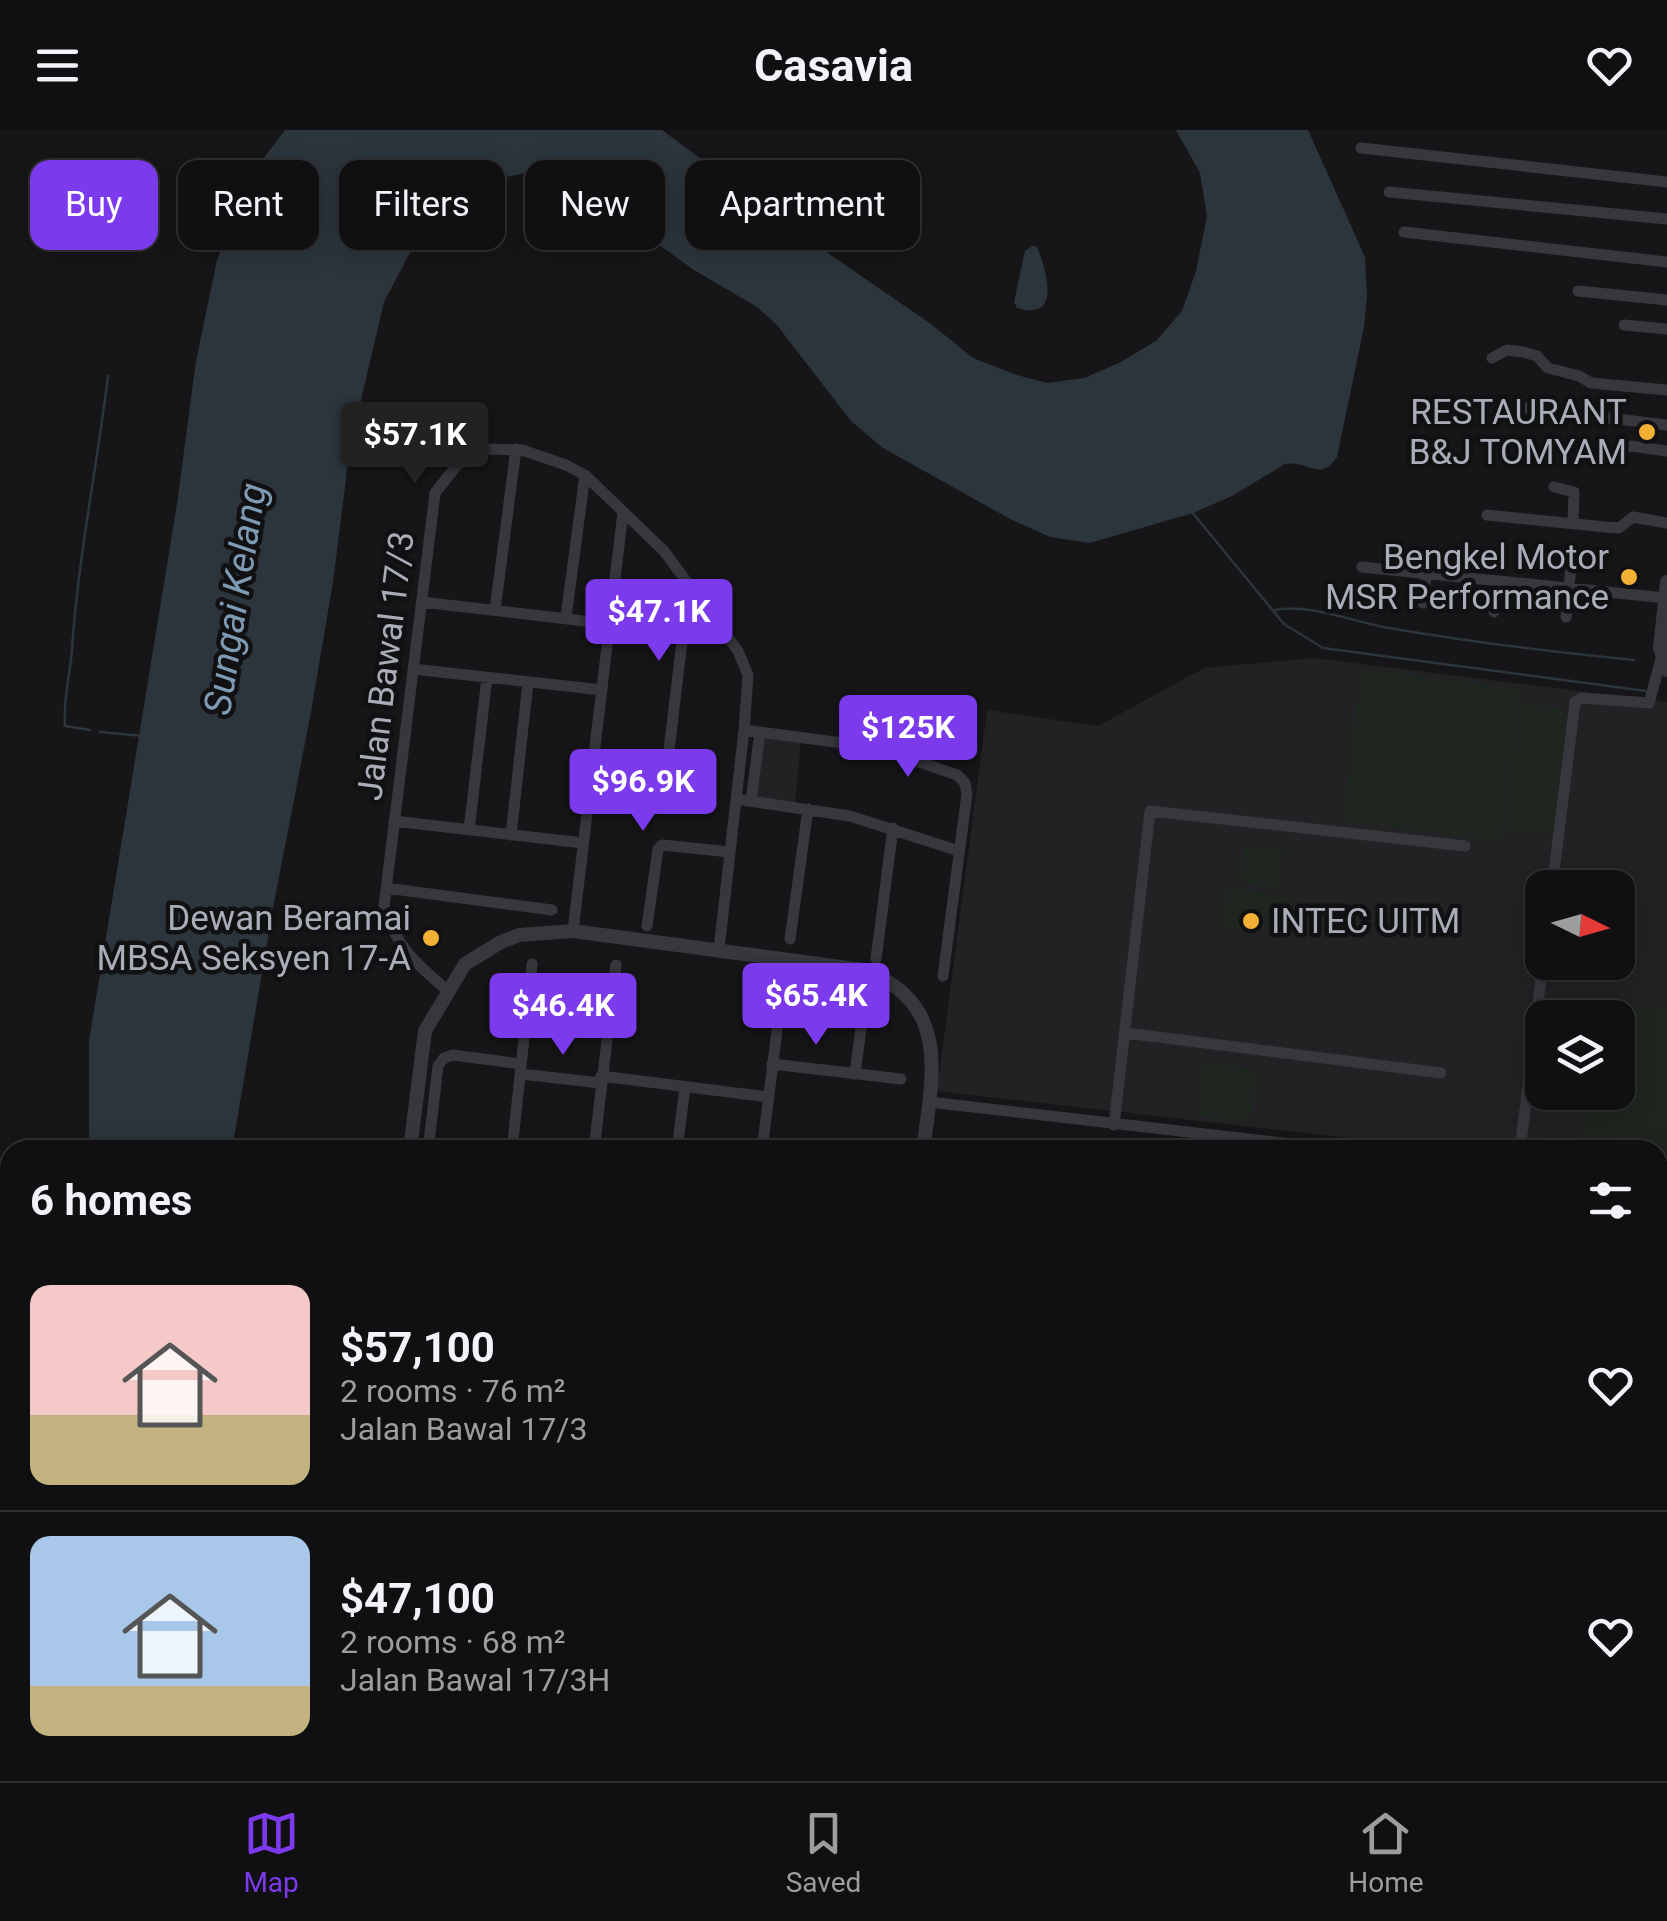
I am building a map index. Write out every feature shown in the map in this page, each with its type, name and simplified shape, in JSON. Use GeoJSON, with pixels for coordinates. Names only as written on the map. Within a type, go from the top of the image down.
{"type":"FeatureCollection","features":[{"type":"Feature","properties":{"kind":"street"},"geometry":{"type":"LineString","coordinates":[[1361,148],[1667,182]]}},
{"type":"Feature","properties":{"kind":"street"},"geometry":{"type":"LineString","coordinates":[[1388,192],[1667,219]]}},
{"type":"Feature","properties":{"kind":"street"},"geometry":{"type":"LineString","coordinates":[[1404,232],[1667,262]]}},
{"type":"Feature","properties":{"kind":"street"},"geometry":{"type":"LineString","coordinates":[[1578,291],[1667,300]]}},
{"type":"Feature","properties":{"kind":"street"},"geometry":{"type":"LineString","coordinates":[[1624,325],[1667,328]]}},
{"type":"Feature","properties":{"kind":"street"},"geometry":{"type":"LineString","coordinates":[[1492,358],[1502,351],[1523,352],[1537,356],[1548,368],[1579,376],[1590,384],[1667,390]]}},
{"type":"Feature","properties":{"kind":"street"},"geometry":{"type":"LineString","coordinates":[[1527,408],[1667,425]]}},
{"type":"Feature","properties":{"kind":"street"},"geometry":{"type":"LineString","coordinates":[[1614,452],[1631,446],[1667,451]]}},
{"type":"Feature","properties":{"kind":"street","name":"Jalan Bawal 17/3"},"geometry":{"type":"LineString","coordinates":[[448,990],[410,959],[393,935],[384,906],[435,493],[457,464],[487,449],[516,450],[585,475],[664,550],[730,638],[748,674],[718,949]]}},
{"type":"Feature","properties":{"kind":"street"},"geometry":{"type":"LineString","coordinates":[[496,610],[516,450]]}},
{"type":"Feature","properties":{"kind":"street"},"geometry":{"type":"LineString","coordinates":[[566,617],[585,475]]}},
{"type":"Feature","properties":{"kind":"street"},"geometry":{"type":"LineString","coordinates":[[1554,488],[1574,492],[1573,524]]}},
{"type":"Feature","properties":{"kind":"street"},"geometry":{"type":"LineString","coordinates":[[572,931],[623,512]]}},
{"type":"Feature","properties":{"kind":"street"},"geometry":{"type":"LineString","coordinates":[[1487,514],[1619,528],[1633,517],[1667,523]]}},
{"type":"Feature","properties":{"kind":"street"},"geometry":{"type":"LineString","coordinates":[[1423,603],[1430,552]]}},
{"type":"Feature","properties":{"kind":"street"},"geometry":{"type":"LineString","coordinates":[[1566,617],[1572,558]]}},
{"type":"Feature","properties":{"kind":"street"},"geometry":{"type":"LineString","coordinates":[[1362,566],[1569,588],[1666,590],[1664,665],[1645,705],[1582,698],[1575,702],[1554,870]]}},
{"type":"Feature","properties":{"kind":"street"},"geometry":{"type":"LineString","coordinates":[[1494,612],[1497,581]]}},
{"type":"Feature","properties":{"kind":"street"},"geometry":{"type":"LineString","coordinates":[[669,750],[690,583]]}},
{"type":"Feature","properties":{"kind":"street"},"geometry":{"type":"LineString","coordinates":[[422,602],[610,624]]}},
{"type":"Feature","properties":{"kind":"street"},"geometry":{"type":"LineString","coordinates":[[414,669],[602,690]]}},
{"type":"Feature","properties":{"kind":"street"},"geometry":{"type":"LineString","coordinates":[[468,830],[488,678]]}},
{"type":"Feature","properties":{"kind":"street"},"geometry":{"type":"LineString","coordinates":[[511,835],[528,683]]}},
{"type":"Feature","properties":{"kind":"street"},"geometry":{"type":"LineString","coordinates":[[744,730],[850,744]]}},
{"type":"Feature","properties":{"kind":"street"},"geometry":{"type":"LineString","coordinates":[[750,800],[760,732]]}},
{"type":"Feature","properties":{"kind":"street"},"geometry":{"type":"LineString","coordinates":[[870,745],[956,775],[965,783],[967,794],[943,976]]}},
{"type":"Feature","properties":{"kind":"street"},"geometry":{"type":"LineString","coordinates":[[736,799],[850,816],[959,851]]}},
{"type":"Feature","properties":{"kind":"street"},"geometry":{"type":"LineString","coordinates":[[790,939],[808,809]]}},
{"type":"Feature","properties":{"kind":"street"},"geometry":{"type":"LineString","coordinates":[[1114,1125],[1150,811],[1465,846]]}},
{"type":"Feature","properties":{"kind":"street"},"geometry":{"type":"LineString","coordinates":[[394,821],[583,843]]}},
{"type":"Feature","properties":{"kind":"street"},"geometry":{"type":"LineString","coordinates":[[876,959],[892,828]]}},
{"type":"Feature","properties":{"kind":"street"},"geometry":{"type":"LineString","coordinates":[[648,926],[658,848],[662,845],[730,852]]}},
{"type":"Feature","properties":{"kind":"street"},"geometry":{"type":"LineString","coordinates":[[386,888],[552,910]]}},
{"type":"Feature","properties":{"kind":"street"},"geometry":{"type":"LineString","coordinates":[[411,1140],[425,1031],[465,964],[519,935],[572,931],[863,970],[885,978],[902,990],[928,1028],[932,1072],[924,1140]]}},
{"type":"Feature","properties":{"kind":"street"},"geometry":{"type":"LineString","coordinates":[[763,1140],[786,960]]}},
{"type":"Feature","properties":{"kind":"street"},"geometry":{"type":"LineString","coordinates":[[513,1140],[532,964]]}},
{"type":"Feature","properties":{"kind":"street"},"geometry":{"type":"LineString","coordinates":[[595,1140],[616,965]]}},
{"type":"Feature","properties":{"kind":"street"},"geometry":{"type":"LineString","coordinates":[[1521,1140],[1541,980]]}},
{"type":"Feature","properties":{"kind":"street"},"geometry":{"type":"LineString","coordinates":[[855,1074],[864,1005]]}},
{"type":"Feature","properties":{"kind":"street"},"geometry":{"type":"LineString","coordinates":[[1126,1032],[1441,1073]]}},
{"type":"Feature","properties":{"kind":"street"},"geometry":{"type":"LineString","coordinates":[[429,1140],[438,1066],[452,1055],[601,1080],[768,1097]]}},
{"type":"Feature","properties":{"kind":"street"},"geometry":{"type":"LineString","coordinates":[[772,1064],[900,1079]]}},
{"type":"Feature","properties":{"kind":"street"},"geometry":{"type":"LineString","coordinates":[[678,1140],[684,1088]]}},
{"type":"Feature","properties":{"kind":"street"},"geometry":{"type":"LineString","coordinates":[[929,1102],[1252,1140]]}},
{"type":"Feature","properties":{"kind":"shaded area","name":"INTEC UITM"},"geometry":{"type":"Polygon","coordinates":[[[1313,658],[1667,702],[1667,1140],[1366,1140],[937,1091],[987,710],[1098,726],[1204,668],[1313,658]]]}},
{"type":"Feature","properties":{"kind":"shaded area"},"geometry":{"type":"Polygon","coordinates":[[[1361,669],[1519,689],[1500,841],[1343,821],[1361,669]]]}},
{"type":"Feature","properties":{"kind":"shaded area"},"geometry":{"type":"Polygon","coordinates":[[[1519,704],[1567,709],[1553,835],[1505,829],[1519,704]]]}},
{"type":"Feature","properties":{"kind":"shaded area"},"geometry":{"type":"Polygon","coordinates":[[[763,736],[801,741],[795,803],[755,798],[763,736]]]}},
{"type":"Feature","properties":{"kind":"shaded area"},"geometry":{"type":"Polygon","coordinates":[[[1245,845],[1284,849],[1280,887],[1241,883],[1245,845]]]}},
{"type":"Feature","properties":{"kind":"shaded area"},"geometry":{"type":"Polygon","coordinates":[[[1228,889],[1287,895],[1284,933],[1224,927],[1228,889]]]}},
{"type":"Feature","properties":{"kind":"shaded area"},"geometry":{"type":"Polygon","coordinates":[[[1635,1005],[1667,1009],[1667,1140],[1580,1140],[1588,1110],[1635,1110],[1635,1005]]]}},
{"type":"Feature","properties":{"kind":"shaded area"},"geometry":{"type":"Polygon","coordinates":[[[1203,1063],[1257,1070],[1250,1121],[1197,1115],[1203,1063]]]}},
{"type":"Feature","properties":{"kind":"water","name":"Sungai Kelang"},"geometry":{"type":"Polygon","coordinates":[[[285,130],[662,130],[702,160],[685,160],[685,250],[823,250],[973,358],[1047,383],[1084,378],[1119,363],[1156,341],[1182,311],[1196,271],[1207,216],[1200,173],[1176,130],[1308,130],[1365,257],[1367,295],[1337,457],[1331,465],[1319,470],[1285,464],[1232,496],[1193,513],[1090,543],[1050,537],[1010,519],[883,448],[851,421],[776,324],[757,307],[665,249],[665,160],[525,160],[525,173],[505,177],[505,160],[339,160],[339,250],[411,250],[384,302],[350,447],[333,582],[234,1140],[89,1140],[89,1041],[177,504],[196,361],[221,250],[319,250],[319,160],[262,160],[285,130]]]}},
{"type":"Feature","properties":{"kind":"water"},"geometry":{"type":"Polygon","coordinates":[[[1037,247],[1041,257],[1048,291],[1041,307],[1031,310],[1017,308],[1014,302],[1025,251],[1037,247]]]}},
{"type":"Feature","properties":{"kind":"waterway"},"geometry":{"type":"LineString","coordinates":[[90,730],[65,726],[65,706],[108,376]]}},
{"type":"Feature","properties":{"kind":"waterway"},"geometry":{"type":"LineString","coordinates":[[1192,512],[1284,624],[1323,648],[1646,691]]}},
{"type":"Feature","properties":{"kind":"waterway"},"geometry":{"type":"LineString","coordinates":[[1275,610],[1317,611],[1450,638],[1634,660]]}},
{"type":"Feature","properties":{"kind":"waterway"},"geometry":{"type":"LineString","coordinates":[[100,732],[143,736]]}},
{"type":"Feature","properties":{"kind":"place","name":"RESTAURANT B&J TOMYAM"},"geometry":{"type":"Point","coordinates":[1647,432]}},
{"type":"Feature","properties":{"kind":"place","name":"Bengkel Motor MSR Performance"},"geometry":{"type":"Point","coordinates":[1629,577]}},
{"type":"Feature","properties":{"kind":"place","name":"INTEC UITM"},"geometry":{"type":"Point","coordinates":[1251,921]}},
{"type":"Feature","properties":{"kind":"place","name":"Dewan Beramai MBSA Seksyen 17-A"},"geometry":{"type":"Point","coordinates":[431,938]}}]}
